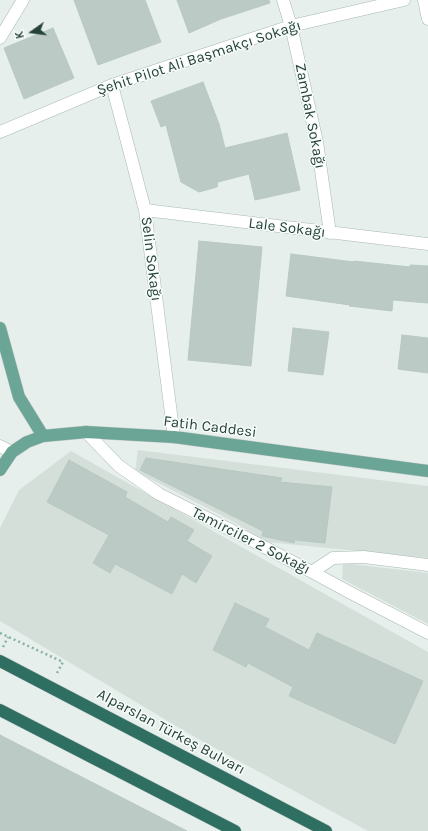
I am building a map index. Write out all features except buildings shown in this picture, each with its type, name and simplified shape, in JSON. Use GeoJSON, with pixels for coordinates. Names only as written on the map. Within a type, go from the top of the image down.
{"type":"FeatureCollection","features":[{"type":"Feature","properties":{"kind":"highway","name":"Alparslan Türkeş Bulvarı"},"geometry":{"type":"LineString","coordinates":[[0,661],[326,831]]}},
{"type":"Feature","properties":{"kind":"highway"},"geometry":{"type":"LineString","coordinates":[[0,710],[235,831]]}},
{"type":"Feature","properties":{"kind":"main road"},"geometry":{"type":"LineString","coordinates":[[0,328],[19,397],[43,436]]}},
{"type":"Feature","properties":{"kind":"main road","name":"Fatih Caddesi"},"geometry":{"type":"LineString","coordinates":[[0,470],[12,452],[27,442],[43,436],[86,432],[174,437],[428,471]]}},
{"type":"Feature","properties":{"kind":"street"},"geometry":{"type":"LineString","coordinates":[[0,38],[23,0]]}},
{"type":"Feature","properties":{"kind":"street","name":"Zambak Sokağı"},"geometry":{"type":"LineString","coordinates":[[283,0],[291,26],[317,142],[330,233]]}},
{"type":"Feature","properties":{"kind":"street","name":"Şehit Pilot Ali Başmakçı Sokağı"},"geometry":{"type":"LineString","coordinates":[[0,132],[112,85],[291,26],[404,0]]}},
{"type":"Feature","properties":{"kind":"street"},"geometry":{"type":"LineString","coordinates":[[424,0],[428,19]]}},
{"type":"Feature","properties":{"kind":"street","name":"Selin Sokağı"},"geometry":{"type":"LineString","coordinates":[[112,85],[145,210],[174,437]]}},
{"type":"Feature","properties":{"kind":"street","name":"Lale Sokağı"},"geometry":{"type":"LineString","coordinates":[[145,210],[428,244]]}},
{"type":"Feature","properties":{"kind":"street","name":"Tamirciler 2 Sokağı"},"geometry":{"type":"LineString","coordinates":[[86,432],[119,466],[159,494],[247,538],[428,633]]}},
{"type":"Feature","properties":{"kind":"street"},"geometry":{"type":"LineString","coordinates":[[0,446],[12,452]]}},
{"type":"Feature","properties":{"kind":"street"},"geometry":{"type":"LineString","coordinates":[[312,572],[333,558],[364,557],[428,565]]}},
{"type":"Feature","properties":{"kind":"path"},"geometry":{"type":"LineString","coordinates":[[0,633],[63,662]]}},
{"type":"Feature","properties":{"kind":"shaded area"},"geometry":{"type":"Polygon","coordinates":[[[138,450],[428,486],[428,558],[267,542],[232,521],[135,471],[138,450]]]}},
{"type":"Feature","properties":{"kind":"shaded area"},"geometry":{"type":"Polygon","coordinates":[[[71,451],[428,652],[428,831],[368,831],[193,736],[0,621],[0,528],[19,490],[71,451]]]}},
{"type":"Feature","properties":{"kind":"shaded area"},"geometry":{"type":"Polygon","coordinates":[[[343,563],[428,573],[428,624],[342,579],[343,563]]]}}]}
